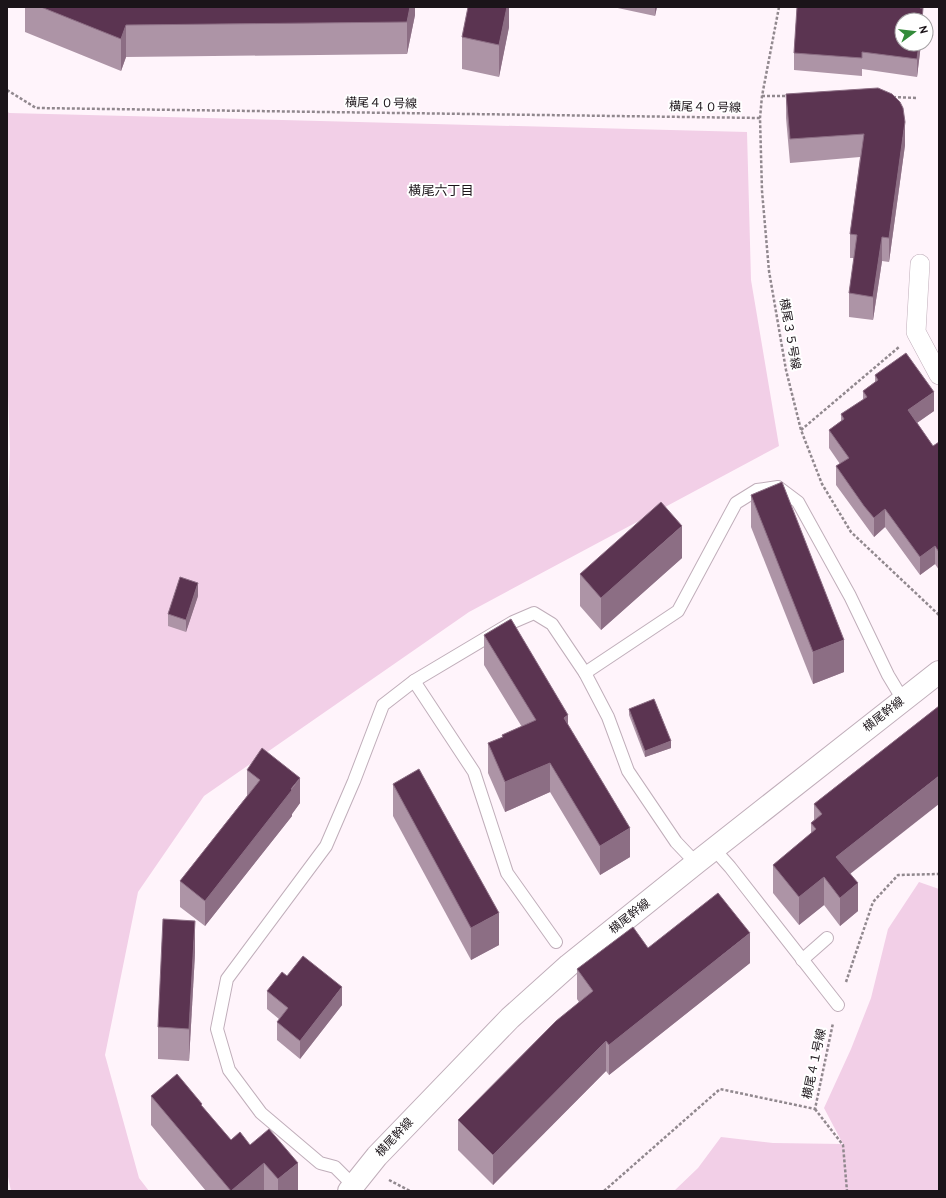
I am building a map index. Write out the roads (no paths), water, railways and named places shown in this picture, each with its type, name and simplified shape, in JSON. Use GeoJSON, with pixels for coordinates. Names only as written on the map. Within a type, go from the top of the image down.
{"type":"FeatureCollection","features":[{"type":"Feature","properties":{"kind":"street"},"geometry":{"type":"LineString","coordinates":[[920,264],[916,332],[939,375]]}},
{"type":"Feature","properties":{"kind":"street","name":"横尾幹線"},"geometry":{"type":"LineString","coordinates":[[351,1188],[377,1156],[510,1018],[569,965],[939,672]]}},
{"type":"Feature","properties":{"kind":"lane"},"geometry":{"type":"LineString","coordinates":[[585,673],[678,611],[736,503],[757,490],[778,487],[798,502],[850,596],[888,675],[903,700]]}},
{"type":"Feature","properties":{"kind":"lane"},"geometry":{"type":"LineString","coordinates":[[351,1188],[335,1167],[320,1163],[261,1113],[229,1070],[217,1029],[227,979],[326,846],[354,781],[383,705],[414,681],[513,622],[534,613],[552,624],[585,673],[608,717],[628,771],[676,842],[696,863]]}},
{"type":"Feature","properties":{"kind":"lane"},"geometry":{"type":"LineString","coordinates":[[414,681],[474,772],[507,873],[556,942]]}},
{"type":"Feature","properties":{"kind":"lane"},"geometry":{"type":"LineString","coordinates":[[714,849],[730,867],[838,1005]]}},
{"type":"Feature","properties":{"kind":"lane"},"geometry":{"type":"LineString","coordinates":[[802,960],[827,938]]}},
{"type":"Feature","properties":{"kind":"district","name":"横尾六丁目"},"geometry":{"type":"Point","coordinates":[441,192]}}]}
